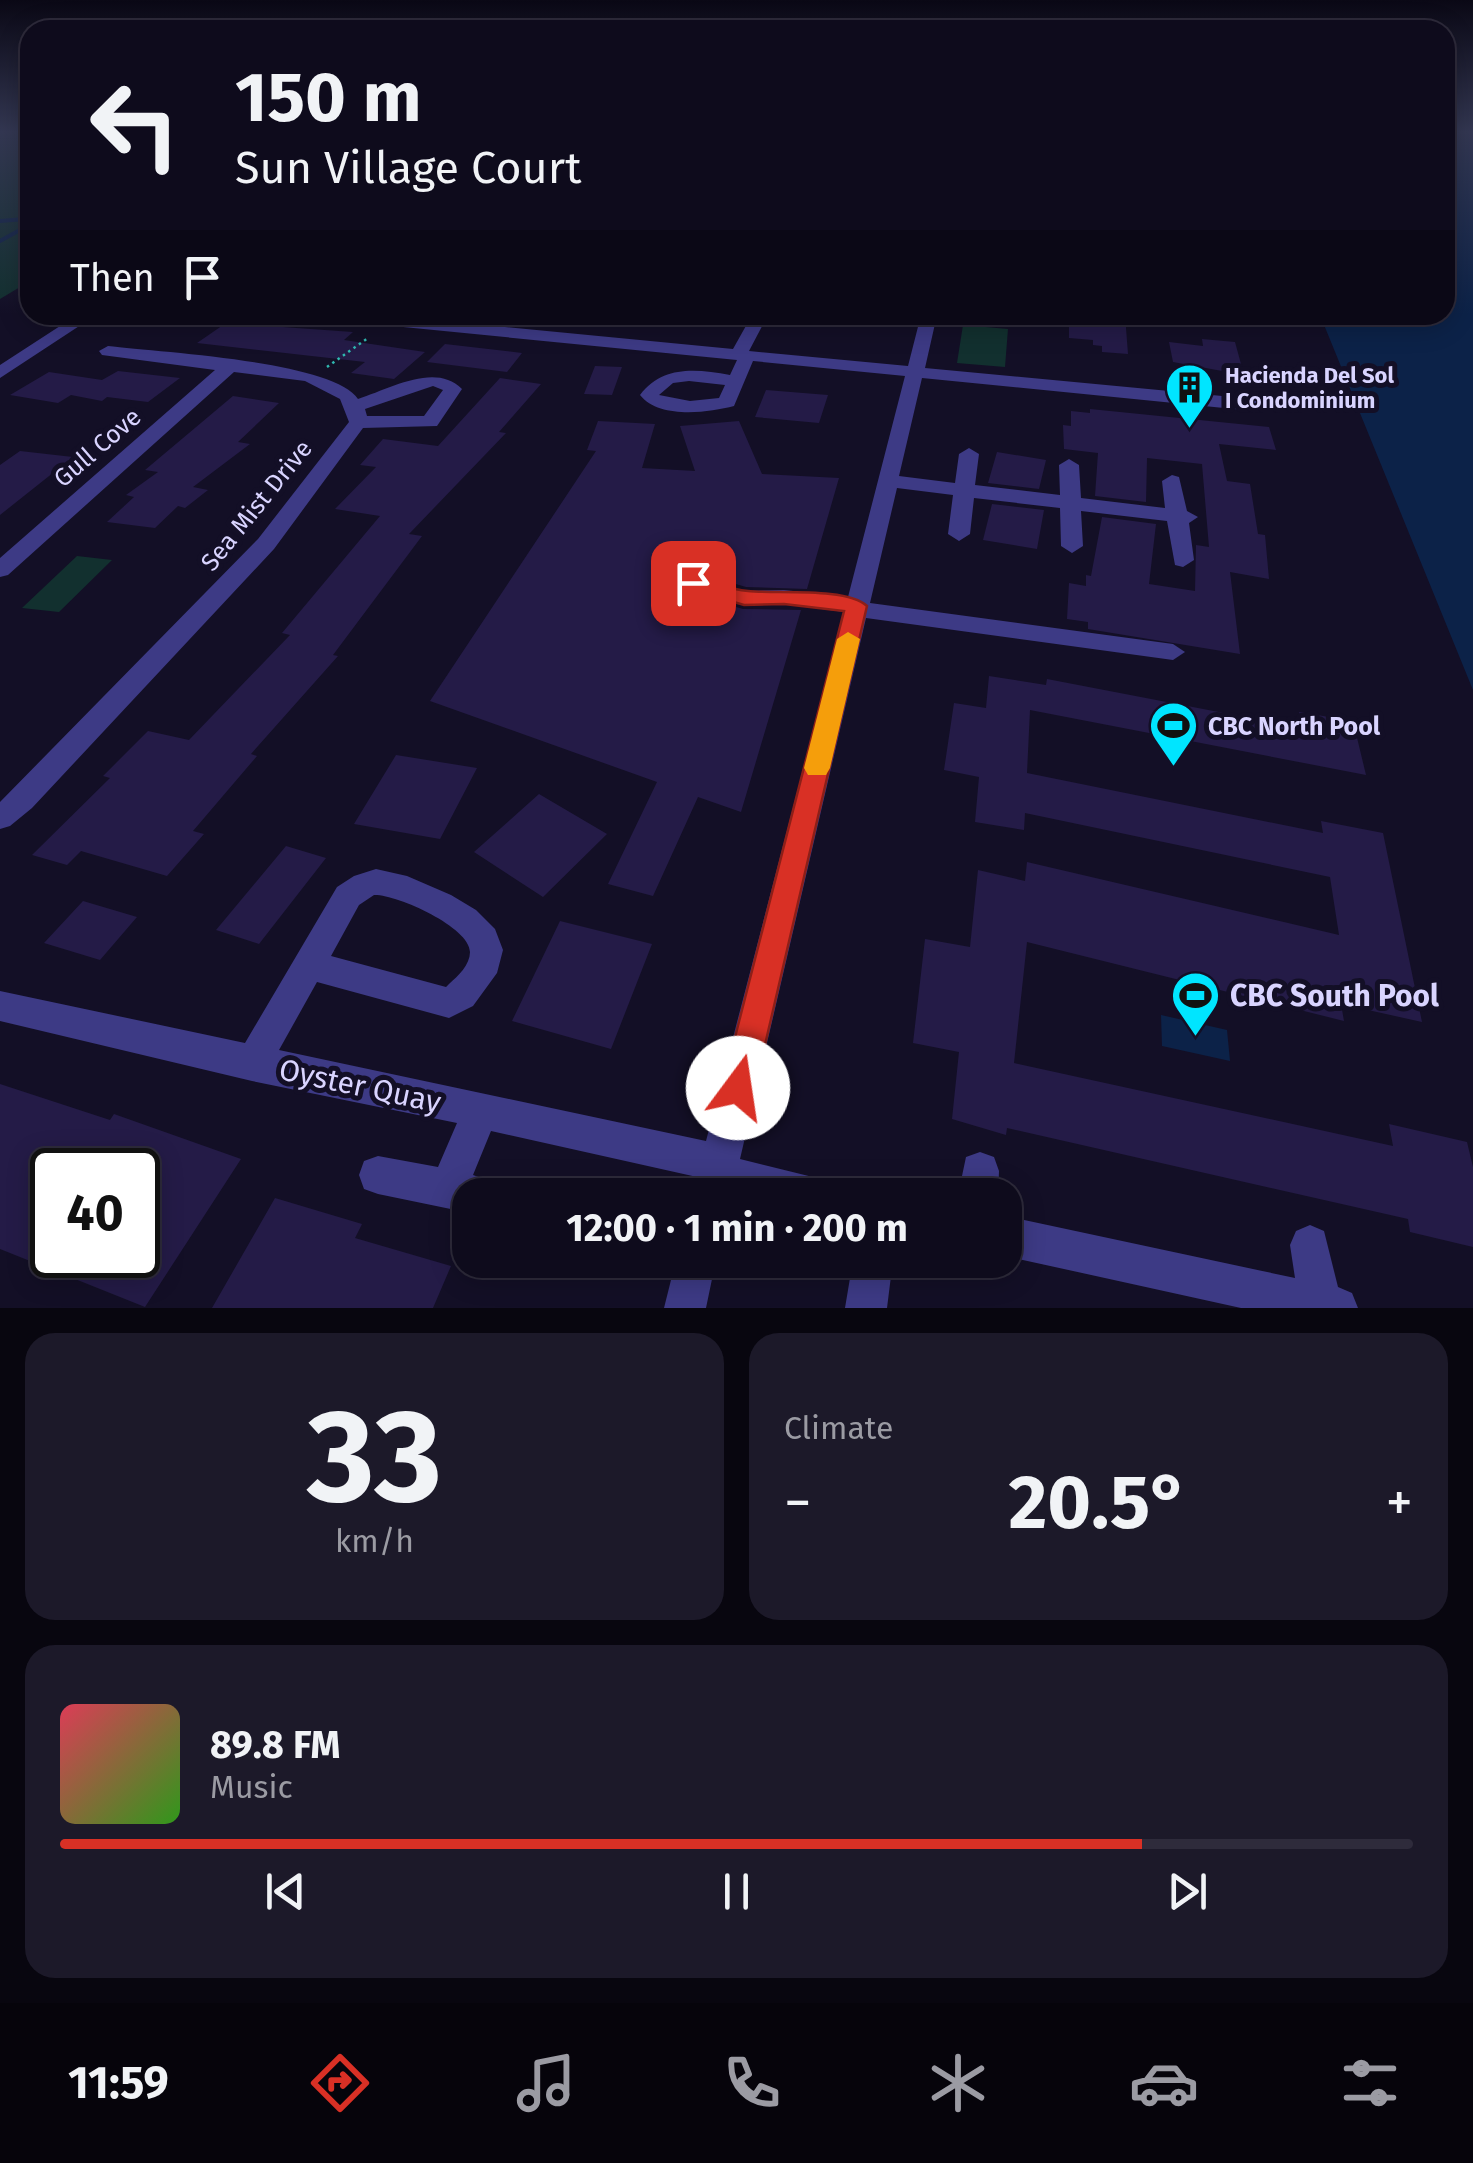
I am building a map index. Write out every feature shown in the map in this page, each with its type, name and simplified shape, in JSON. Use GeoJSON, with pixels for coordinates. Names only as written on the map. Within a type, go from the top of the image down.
{"type":"FeatureCollection","features":[{"type":"Feature","properties":{"kind":"street"},"geometry":{"type":"LineString","coordinates":[[0,373],[73,325]]}},
{"type":"Feature","properties":{"kind":"street"},"geometry":{"type":"LineString","coordinates":[[488,325],[612,343],[1254,405]]}},
{"type":"Feature","properties":{"kind":"street"},"geometry":{"type":"LineString","coordinates":[[612,343],[627,325]]}},
{"type":"Feature","properties":{"kind":"street"},"geometry":{"type":"LineString","coordinates":[[738,382],[743,356],[756,325]]}},
{"type":"Feature","properties":{"kind":"street"},"geometry":{"type":"LineString","coordinates":[[717,1177],[927,325]]}},
{"type":"Feature","properties":{"kind":"street","name":"Sea Mist Drive"},"geometry":{"type":"LineString","coordinates":[[0,818],[22,800],[266,544],[356,414],[347,395],[310,376],[108,351]]}},
{"type":"Feature","properties":{"kind":"street","name":"Gull Cove"},"geometry":{"type":"LineString","coordinates":[[0,570],[230,366]]}},
{"type":"Feature","properties":{"kind":"street"},"geometry":{"type":"LineString","coordinates":[[959,534],[969,454]]}},
{"type":"Feature","properties":{"kind":"street"},"geometry":{"type":"LineString","coordinates":[[1069,466],[1072,546]]}},
{"type":"Feature","properties":{"kind":"street"},"geometry":{"type":"LineString","coordinates":[[1172,481],[1182,517],[1183,560]]}},
{"type":"Feature","properties":{"kind":"street"},"geometry":{"type":"LineString","coordinates":[[888,482],[1182,517]]}},
{"type":"Feature","properties":{"kind":"street"},"geometry":{"type":"LineString","coordinates":[[667,576],[744,598],[762,599],[780,612],[906,616],[1172,652]]}},
{"type":"Feature","properties":{"kind":"street"},"geometry":{"type":"LineString","coordinates":[[252,1064],[348,896],[376,882],[392,882],[468,918],[480,931],[486,950],[482,970],[460,998],[448,1003],[309,966]]}},
{"type":"Feature","properties":{"kind":"street","name":"Oyster Quay"},"geometry":{"type":"LineString","coordinates":[[0,1006],[481,1112],[717,1177]]}},
{"type":"Feature","properties":{"kind":"street"},"geometry":{"type":"LineString","coordinates":[[465,1178],[481,1112]]}},
{"type":"Feature","properties":{"kind":"street"},"geometry":{"type":"LineString","coordinates":[[378,1175],[452,1190]]}},
{"type":"Feature","properties":{"kind":"street"},"geometry":{"type":"LineString","coordinates":[[1022,1240],[1329,1306],[1310,1245]]}},
{"type":"Feature","properties":{"kind":"street"},"geometry":{"type":"LineString","coordinates":[[685,1308],[692,1278]]}},
{"type":"Feature","properties":{"kind":"street"},"geometry":{"type":"LineString","coordinates":[[866,1308],[870,1278]]}},
{"type":"Feature","properties":{"kind":"path"},"geometry":{"type":"LineString","coordinates":[[310,376],[351,354],[382,325]]}},
{"type":"Feature","properties":{"kind":"green space"},"geometry":{"type":"Polygon","coordinates":[[[0,192],[20,192],[20,287],[0,299],[0,192]]]}},
{"type":"Feature","properties":{"kind":"green space"},"geometry":{"type":"Polygon","coordinates":[[[963,325],[1008,329],[1005,367],[957,363],[963,325]]]}},
{"type":"Feature","properties":{"kind":"green space"},"geometry":{"type":"Polygon","coordinates":[[[77,556],[112,560],[59,612],[22,608],[77,556]]]}},
{"type":"Feature","properties":{"kind":"water"},"geometry":{"type":"Polygon","coordinates":[[[1455,192],[1473,192],[1473,690],[1324,325],[1455,325],[1455,192]]]}},
{"type":"Feature","properties":{"kind":"water","name":"CBC South Pool"},"geometry":{"type":"Polygon","coordinates":[[[1161,1015],[1227,1030],[1230,1061],[1162,1046],[1161,1015]]]}},
{"type":"Feature","properties":{"kind":"building"},"geometry":{"type":"Polygon","coordinates":[[[223,325],[254,325],[353,332],[344,340],[425,352],[394,379],[351,373],[365,362],[197,343],[223,325]]]}},
{"type":"Feature","properties":{"kind":"building"},"geometry":{"type":"Polygon","coordinates":[[[1069,325],[1126,325],[1128,354],[1102,352],[1102,346],[1093,345],[1093,340],[1069,338],[1069,325]]]}},
{"type":"Feature","properties":{"kind":"building"},"geometry":{"type":"Polygon","coordinates":[[[1202,339],[1235,342],[1244,375],[1173,362],[1169,342],[1203,346],[1202,339]]]}},
{"type":"Feature","properties":{"kind":"building"},"geometry":{"type":"Polygon","coordinates":[[[445,344],[522,353],[507,372],[427,362],[445,344]]]}},
{"type":"Feature","properties":{"kind":"building"},"geometry":{"type":"Polygon","coordinates":[[[595,366],[622,367],[612,395],[584,394],[595,366]]]}},
{"type":"Feature","properties":{"kind":"building"},"geometry":{"type":"Polygon","coordinates":[[[118,371],[180,378],[148,402],[107,397],[102,401],[71,395],[58,403],[10,395],[49,372],[102,380],[118,371]]]}},
{"type":"Feature","properties":{"kind":"building"},"geometry":{"type":"Polygon","coordinates":[[[500,378],[541,384],[499,432],[506,433],[409,534],[422,536],[333,655],[338,656],[251,754],[257,756],[193,831],[204,834],[167,876],[81,851],[67,865],[32,855],[110,778],[103,776],[148,731],[189,740],[290,635],[282,633],[380,516],[335,509],[376,467],[360,465],[383,439],[438,446],[500,378]]]}},
{"type":"Feature","properties":{"kind":"building"},"geometry":{"type":"Polygon","coordinates":[[[766,390],[828,395],[819,423],[755,417],[766,390]]]}},
{"type":"Feature","properties":{"kind":"building"},"geometry":{"type":"Polygon","coordinates":[[[233,396],[279,403],[238,442],[250,444],[193,487],[208,490],[185,508],[178,506],[155,528],[107,522],[134,497],[126,495],[158,472],[145,470],[233,396]]]}},
{"type":"Feature","properties":{"kind":"building"},"geometry":{"type":"Polygon","coordinates":[[[1090,409],[1269,427],[1276,450],[1219,444],[1227,481],[1250,484],[1258,534],[1265,535],[1269,579],[1230,572],[1240,654],[1088,629],[1088,622],[1067,619],[1069,583],[1086,586],[1086,575],[1091,576],[1102,517],[1156,524],[1149,584],[1195,591],[1196,545],[1209,547],[1202,464],[1147,458],[1146,502],[1095,496],[1098,453],[1064,449],[1063,425],[1071,426],[1071,411],[1090,413],[1090,409]]]}},
{"type":"Feature","properties":{"kind":"building"},"geometry":{"type":"Polygon","coordinates":[[[598,421],[655,424],[642,468],[695,471],[680,426],[739,421],[762,474],[839,478],[807,589],[746,587],[668,564],[652,574],[658,584],[743,609],[801,610],[741,812],[698,797],[653,896],[608,884],[657,782],[430,701],[596,451],[587,450],[598,421]]]}},
{"type":"Feature","properties":{"kind":"building"},"geometry":{"type":"Polygon","coordinates":[[[20,451],[73,457],[0,515],[0,465],[20,451]]]}},
{"type":"Feature","properties":{"kind":"building"},"geometry":{"type":"Polygon","coordinates":[[[997,452],[1046,460],[1039,489],[988,483],[997,452]]]}},
{"type":"Feature","properties":{"kind":"building"},"geometry":{"type":"Polygon","coordinates":[[[992,504],[1044,510],[1037,549],[983,540],[992,504]]]}},
{"type":"Feature","properties":{"kind":"building"},"geometry":{"type":"Polygon","coordinates":[[[989,676],[1046,685],[1047,679],[1302,728],[1299,712],[1353,721],[1366,775],[1030,710],[1027,773],[1323,833],[1321,821],[1383,833],[1422,1022],[1341,1004],[1344,1021],[1027,942],[1014,1063],[1393,1146],[1389,1124],[1467,1142],[1473,1167],[1473,1247],[1410,1232],[1408,1219],[1007,1128],[1006,1135],[952,1119],[959,1052],[913,1043],[925,939],[970,947],[978,870],[1025,881],[1027,862],[1339,935],[1330,877],[1025,813],[1024,830],[975,822],[979,777],[944,770],[954,703],[986,708],[989,676]]]}},
{"type":"Feature","properties":{"kind":"building"},"geometry":{"type":"Polygon","coordinates":[[[396,755],[477,768],[440,839],[354,824],[396,755]]]}},
{"type":"Feature","properties":{"kind":"building"},"geometry":{"type":"Polygon","coordinates":[[[539,794],[607,834],[543,897],[474,852],[539,794]]]}},
{"type":"Feature","properties":{"kind":"building"},"geometry":{"type":"Polygon","coordinates":[[[286,846],[326,858],[259,944],[216,930],[286,846]]]}},
{"type":"Feature","properties":{"kind":"building"},"geometry":{"type":"Polygon","coordinates":[[[83,901],[137,917],[100,960],[44,943],[83,901]]]}},
{"type":"Feature","properties":{"kind":"building"},"geometry":{"type":"Polygon","coordinates":[[[560,921],[652,944],[611,1049],[512,1021],[560,921]]]}},
{"type":"Feature","properties":{"kind":"building"},"geometry":{"type":"Polygon","coordinates":[[[0,1084],[110,1120],[114,1114],[241,1159],[145,1307],[72,1278],[160,1278],[160,1148],[30,1148],[30,1261],[0,1249],[0,1084]]]}},
{"type":"Feature","properties":{"kind":"building"},"geometry":{"type":"Polygon","coordinates":[[[275,1198],[362,1224],[355,1238],[451,1266],[433,1308],[212,1308],[275,1198]]]}},
{"type":"Feature","properties":{"kind":"waterway"},"geometry":{"type":"LineString","coordinates":[[0,221],[20,219]]}},
{"type":"Feature","properties":{"kind":"waterway"},"geometry":{"type":"LineString","coordinates":[[0,241],[20,230]]}},
{"type":"Feature","properties":{"kind":"slow traffic"},"geometry":{"type":"LineString","coordinates":[[817,768],[848,639]]}},
{"type":"Feature","properties":{"kind":"place","name":"Hacienda Del Sol I Condominium"},"geometry":{"type":"Point","coordinates":[1190,430]}},
{"type":"Feature","properties":{"kind":"place","name":"CBC North Pool"},"geometry":{"type":"Point","coordinates":[1173,768]}},
{"type":"Feature","properties":{"kind":"place","name":"CBC South Pool"},"geometry":{"type":"Point","coordinates":[1195,1038]}},
{"type":"Feature","properties":{"kind":"route"},"geometry":{"type":"LineString","coordinates":[[693,583],[744,598],[856,606],[738,1088]]}}]}
